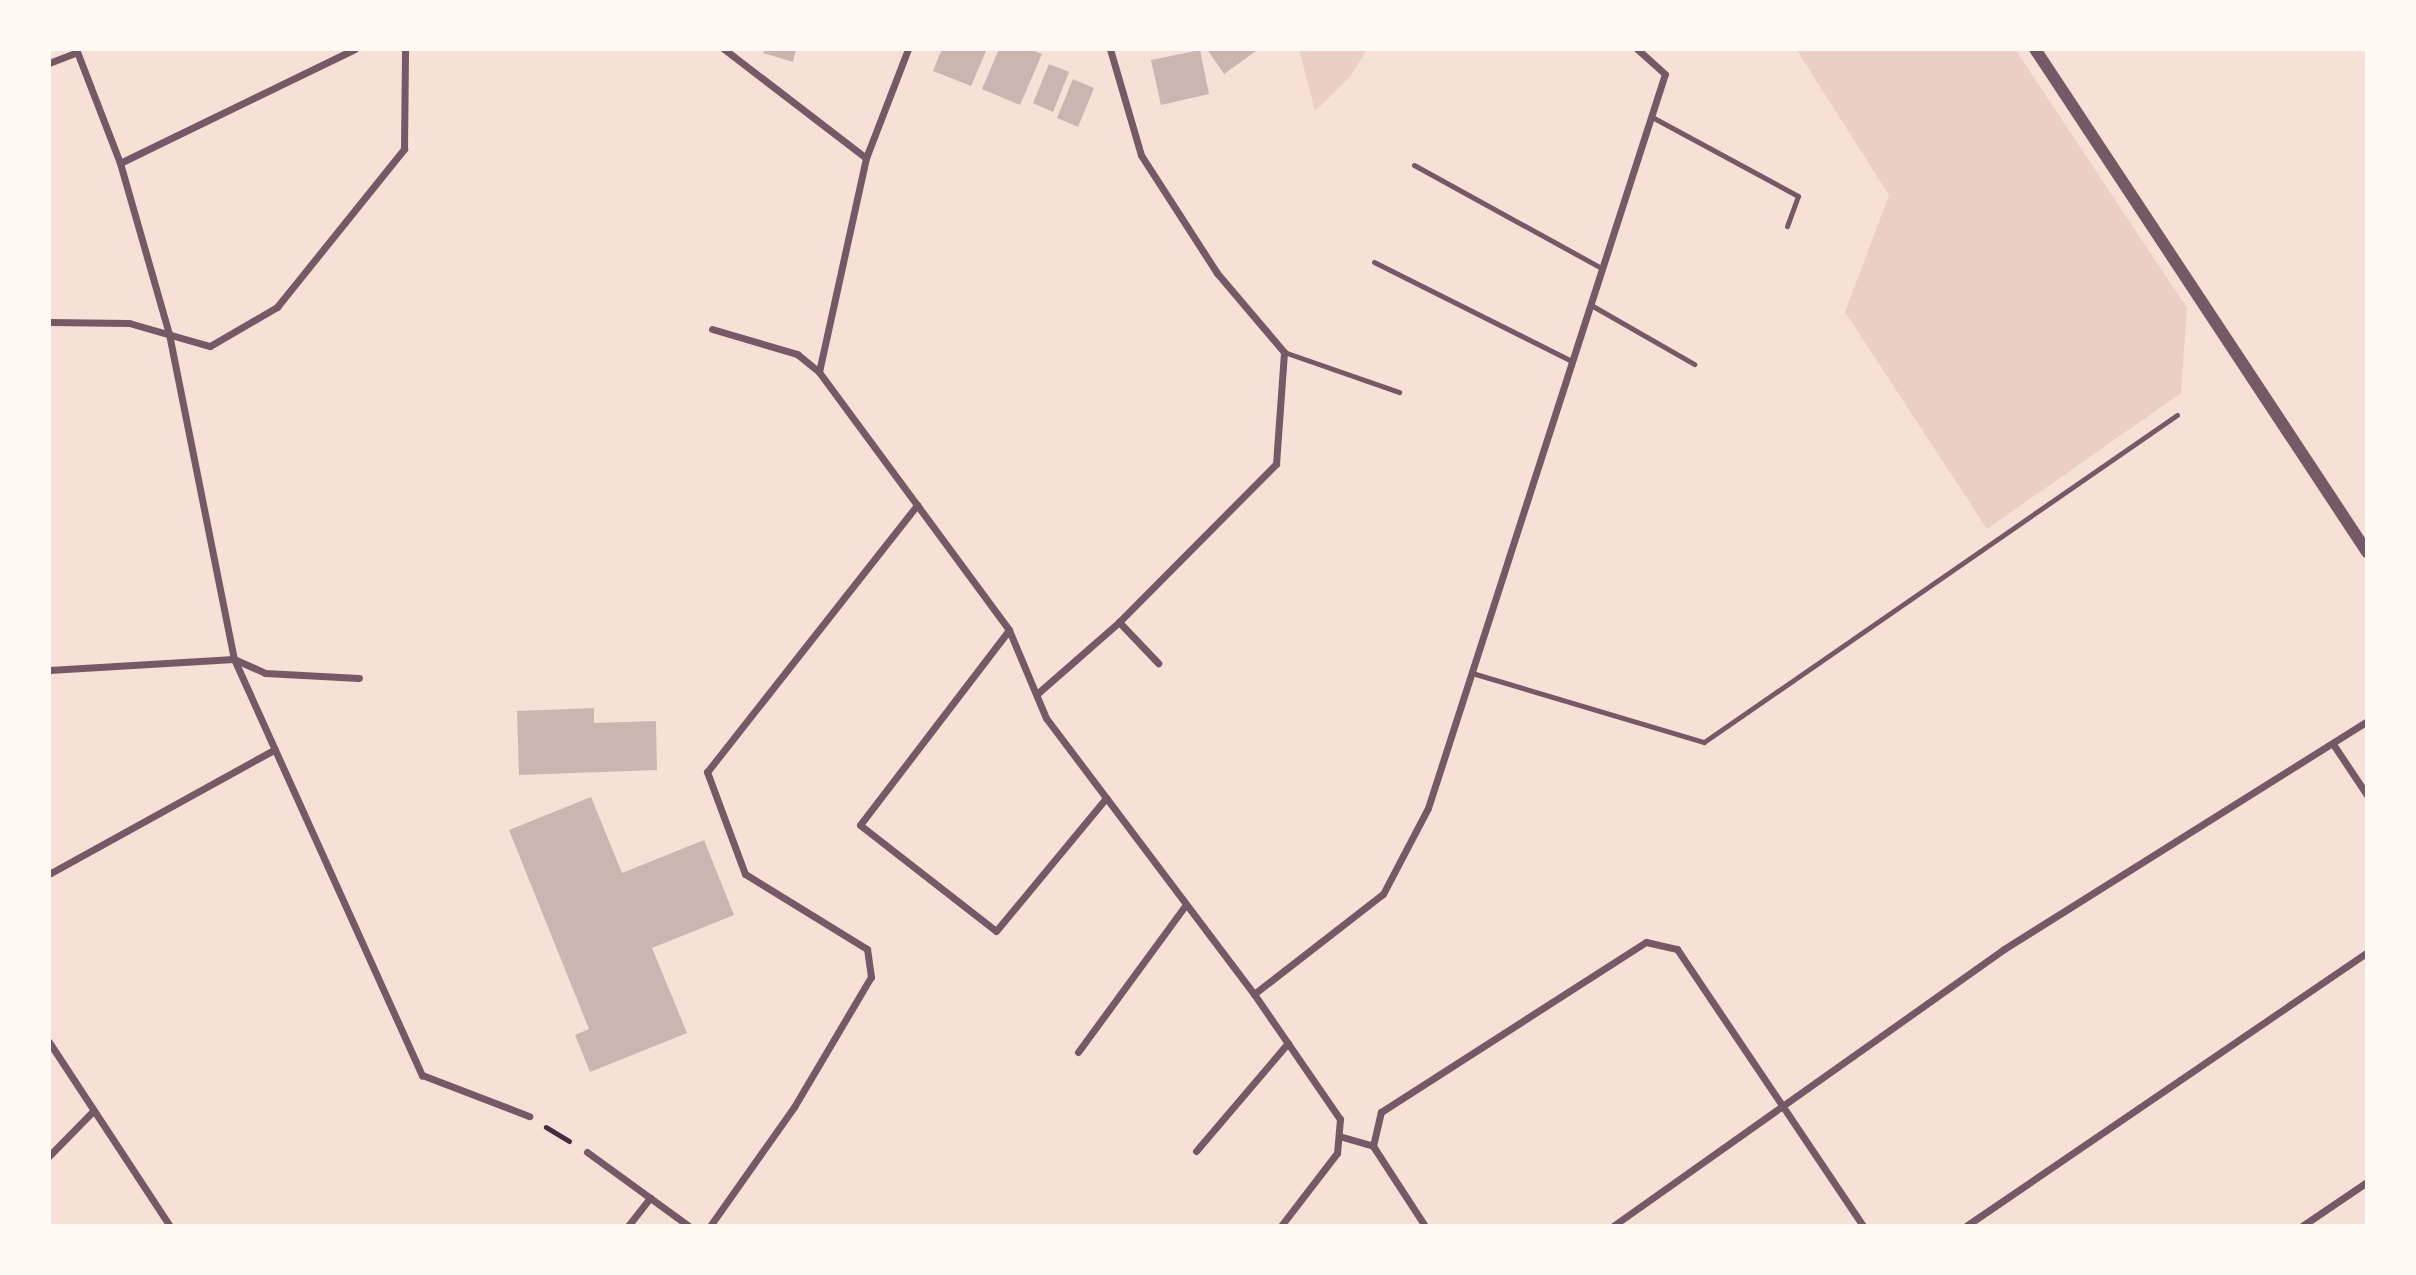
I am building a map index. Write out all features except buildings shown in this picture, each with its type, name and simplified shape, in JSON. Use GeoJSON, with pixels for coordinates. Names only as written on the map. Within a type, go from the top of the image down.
{"type":"FeatureCollection","features":[{"type":"Feature","properties":{"kind":"street"},"geometry":{"type":"LineString","coordinates":[[120,163],[355,49]]}},
{"type":"Feature","properties":{"kind":"street"},"geometry":{"type":"LineString","coordinates":[[49,322],[129,323],[210,346],[277,307],[404,149],[405,49]]}},
{"type":"Feature","properties":{"kind":"street"},"geometry":{"type":"LineString","coordinates":[[724,49],[866,158]]}},
{"type":"Feature","properties":{"kind":"street"},"geometry":{"type":"LineString","coordinates":[[819,372],[866,158],[908,49]]}},
{"type":"Feature","properties":{"kind":"street"},"geometry":{"type":"LineString","coordinates":[[1038,693],[1119,622],[1276,464],[1284,352],[1217,273],[1140,155],[1110,49]]}},
{"type":"Feature","properties":{"kind":"street"},"geometry":{"type":"LineString","coordinates":[[1254,994],[1383,894],[1428,807],[1665,74],[1637,49]]}},
{"type":"Feature","properties":{"kind":"street"},"geometry":{"type":"LineString","coordinates":[[2035,49],[2367,552]]}},
{"type":"Feature","properties":{"kind":"street"},"geometry":{"type":"LineString","coordinates":[[49,63],[77,50],[120,163],[169,334],[234,659],[422,1075],[529,1116]]}},
{"type":"Feature","properties":{"kind":"street"},"geometry":{"type":"LineString","coordinates":[[712,329],[797,355],[819,372],[1009,630],[1038,693],[1046,718],[1184,906],[1254,994],[1340,1119],[1337,1153],[1281,1226]]}},
{"type":"Feature","properties":{"kind":"street"},"geometry":{"type":"LineString","coordinates":[[710,1226],[794,1107],[871,977],[867,950],[745,874],[707,772],[917,505]]}},
{"type":"Feature","properties":{"kind":"street"},"geometry":{"type":"LineString","coordinates":[[1119,622],[1158,663]]}},
{"type":"Feature","properties":{"kind":"street"},"geometry":{"type":"LineString","coordinates":[[1009,630],[860,825],[996,930],[1106,798]]}},
{"type":"Feature","properties":{"kind":"street"},"geometry":{"type":"LineString","coordinates":[[49,670],[234,659],[265,673],[359,678]]}},
{"type":"Feature","properties":{"kind":"street"},"geometry":{"type":"LineString","coordinates":[[1613,1226],[1782,1110],[2004,949],[2367,721]]}},
{"type":"Feature","properties":{"kind":"street"},"geometry":{"type":"LineString","coordinates":[[2333,744],[2367,795]]}},
{"type":"Feature","properties":{"kind":"street"},"geometry":{"type":"LineString","coordinates":[[49,874],[275,750]]}},
{"type":"Feature","properties":{"kind":"street"},"geometry":{"type":"LineString","coordinates":[[1077,1052],[1184,906]]}},
{"type":"Feature","properties":{"kind":"street"},"geometry":{"type":"LineString","coordinates":[[1373,1146],[1381,1112],[1646,942],[1678,949],[1782,1110],[1863,1226]]}},
{"type":"Feature","properties":{"kind":"street"},"geometry":{"type":"LineString","coordinates":[[1966,1226],[2367,952]]}},
{"type":"Feature","properties":{"kind":"street"},"geometry":{"type":"LineString","coordinates":[[49,1042],[170,1226]]}},
{"type":"Feature","properties":{"kind":"street"},"geometry":{"type":"LineString","coordinates":[[1196,1151],[1288,1043]]}},
{"type":"Feature","properties":{"kind":"street"},"geometry":{"type":"LineString","coordinates":[[49,1156],[94,1110]]}},
{"type":"Feature","properties":{"kind":"street"},"geometry":{"type":"LineString","coordinates":[[1339,1136],[1373,1146],[1425,1226]]}},
{"type":"Feature","properties":{"kind":"street"},"geometry":{"type":"LineString","coordinates":[[587,1152],[689,1226]]}},
{"type":"Feature","properties":{"kind":"street"},"geometry":{"type":"LineString","coordinates":[[2302,1226],[2367,1182]]}},
{"type":"Feature","properties":{"kind":"street"},"geometry":{"type":"LineString","coordinates":[[628,1226],[650,1198]]}},
{"type":"Feature","properties":{"kind":"lane"},"geometry":{"type":"LineString","coordinates":[[1652,117],[1798,196],[1787,226]]}},
{"type":"Feature","properties":{"kind":"lane"},"geometry":{"type":"LineString","coordinates":[[1415,165],[1601,268]]}},
{"type":"Feature","properties":{"kind":"lane"},"geometry":{"type":"LineString","coordinates":[[1374,262],[1572,361]]}},
{"type":"Feature","properties":{"kind":"lane"},"geometry":{"type":"LineString","coordinates":[[1591,305],[1694,364]]}},
{"type":"Feature","properties":{"kind":"lane"},"geometry":{"type":"LineString","coordinates":[[1284,352],[1399,392]]}},
{"type":"Feature","properties":{"kind":"lane"},"geometry":{"type":"LineString","coordinates":[[1472,673],[1703,742],[2177,415]]}},
{"type":"Feature","properties":{"kind":"path"},"geometry":{"type":"LineString","coordinates":[[529,1116],[587,1152]]}},
{"type":"Feature","properties":{"kind":"shaded area"},"geometry":{"type":"Polygon","coordinates":[[[1299,49],[1367,49],[1350,77],[1315,111],[1299,49]]]}},
{"type":"Feature","properties":{"kind":"shaded area"},"geometry":{"type":"Polygon","coordinates":[[[1796,49],[2015,49],[2187,308],[2181,393],[1987,529],[1845,312],[1889,195],[1796,49]]]}}]}
